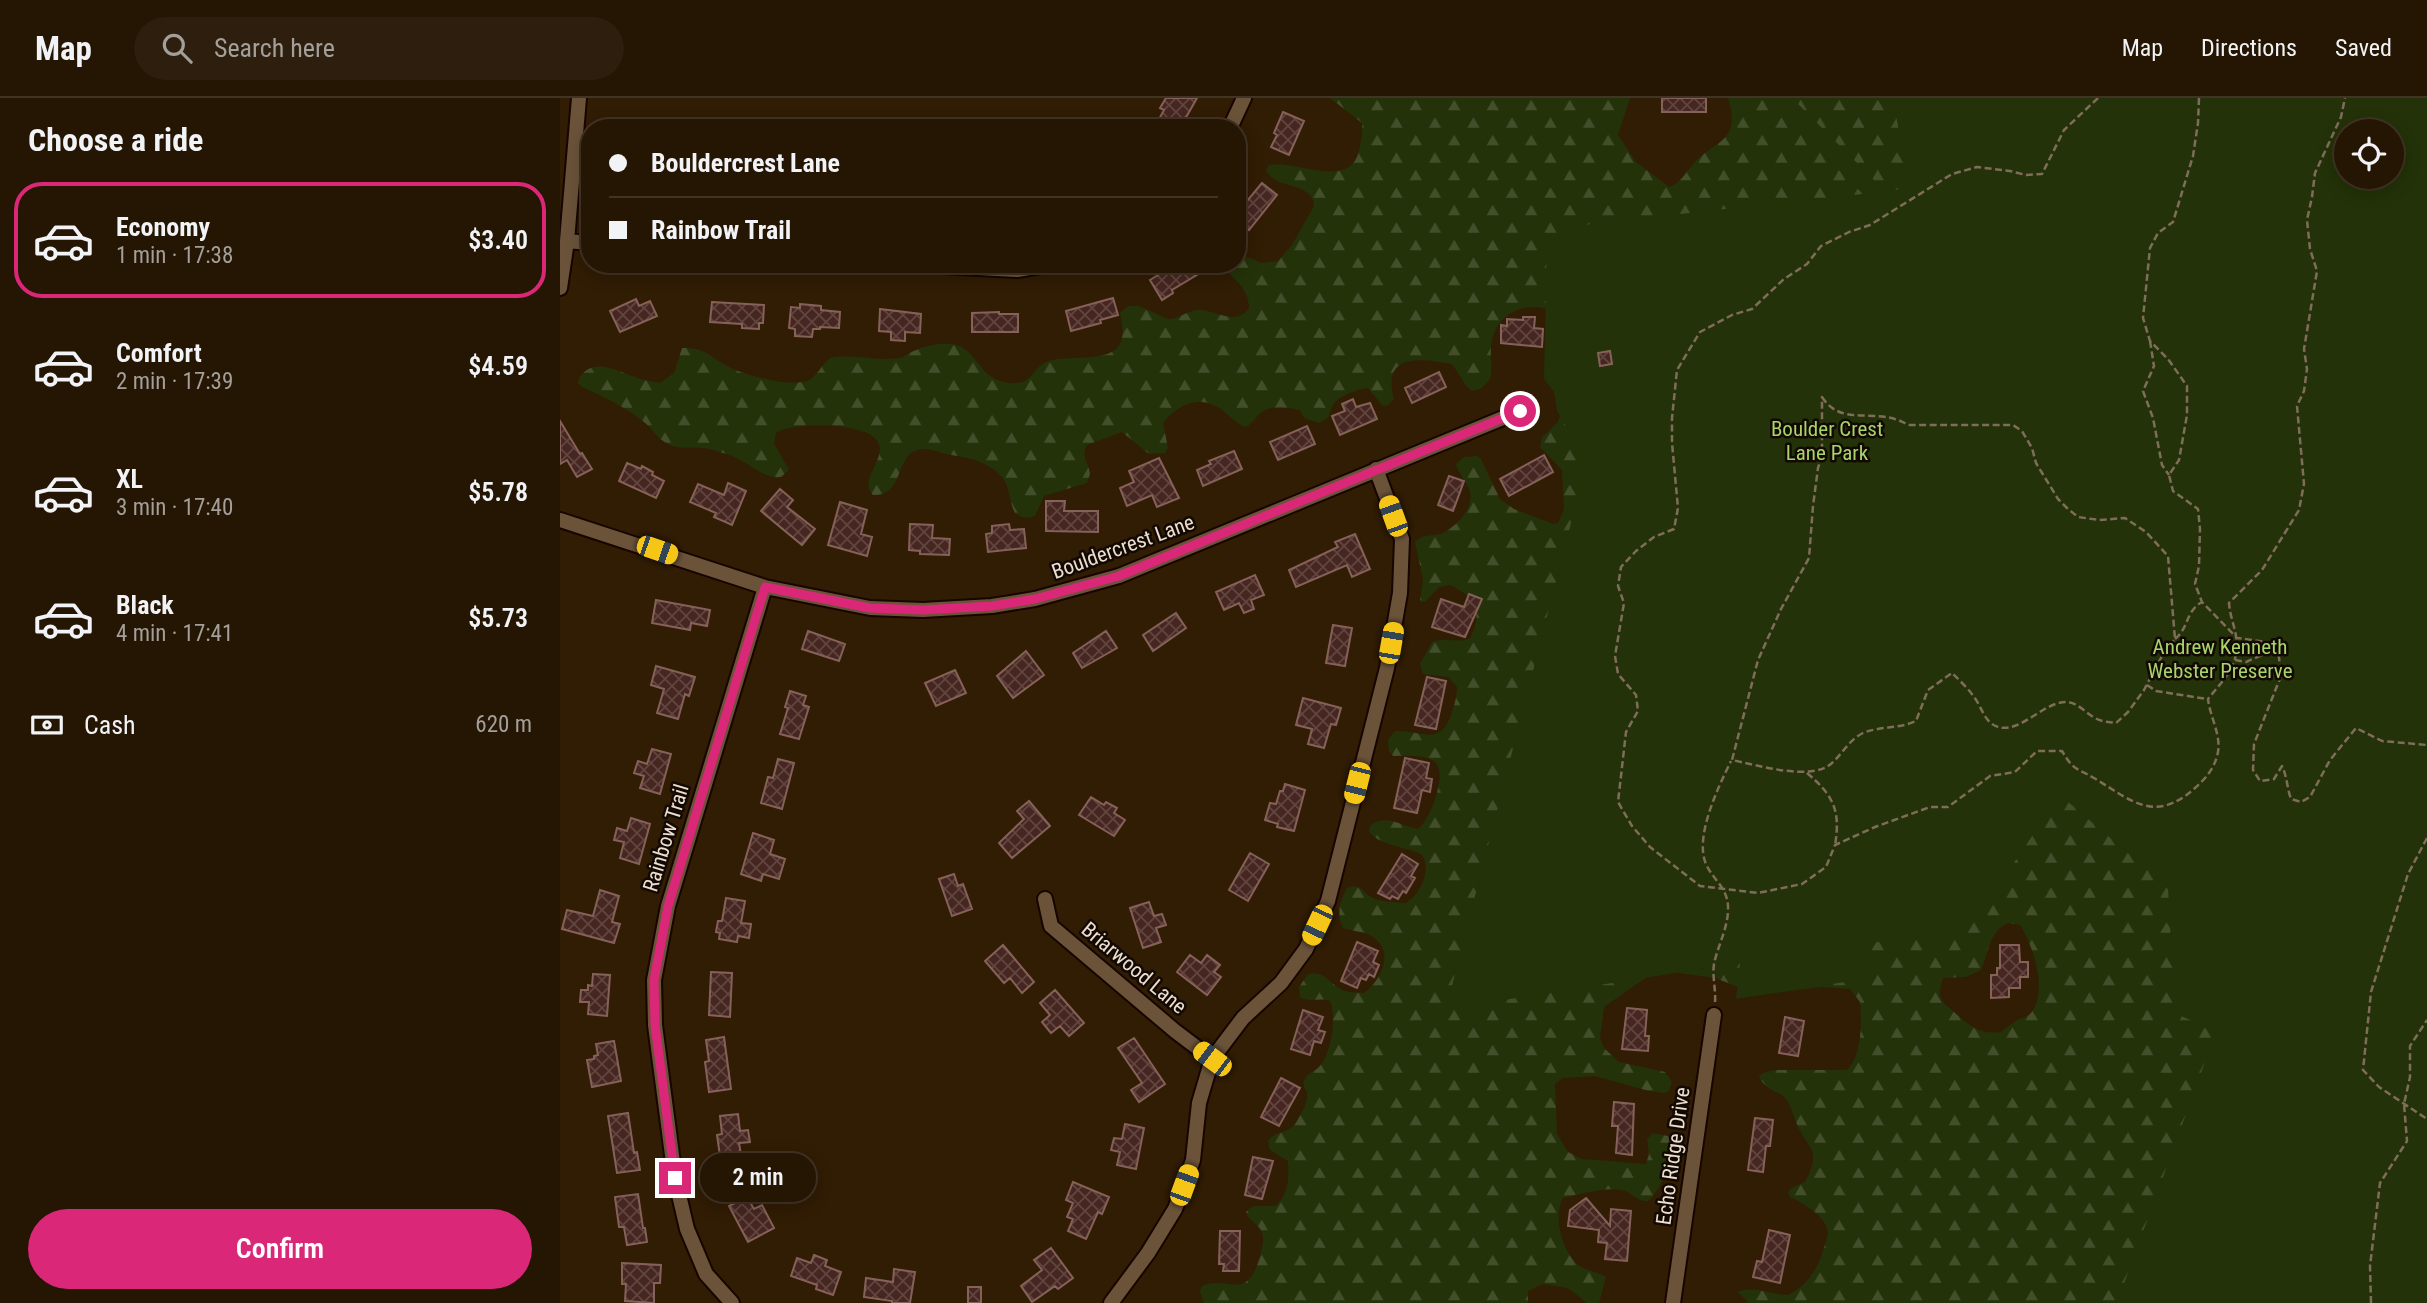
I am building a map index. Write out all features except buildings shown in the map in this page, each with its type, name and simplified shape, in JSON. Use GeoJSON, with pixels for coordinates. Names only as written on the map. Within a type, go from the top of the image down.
{"type":"FeatureCollection","features":[{"type":"Feature","properties":{"kind":"street"},"geometry":{"type":"LineString","coordinates":[[560,288],[567,241],[579,98]]}},
{"type":"Feature","properties":{"kind":"street"},"geometry":{"type":"LineString","coordinates":[[1234,119],[1244,98]]}},
{"type":"Feature","properties":{"kind":"street"},"geometry":{"type":"LineString","coordinates":[[567,241],[581,242]]}},
{"type":"Feature","properties":{"kind":"street","name":"Bouldercrest Lane"},"geometry":{"type":"LineString","coordinates":[[560,520],[765,587],[870,608],[992,606],[1035,599],[1119,576],[1520,411]]}},
{"type":"Feature","properties":{"kind":"street"},"geometry":{"type":"LineString","coordinates":[[1111,1303],[1148,1254],[1175,1209],[1194,1160],[1199,1103],[1212,1059],[1243,1018],[1281,982],[1306,949],[1328,901],[1387,668],[1400,593],[1402,539],[1376,470]]}},
{"type":"Feature","properties":{"kind":"street","name":"Rainbow Trail"},"geometry":{"type":"LineString","coordinates":[[732,1303],[706,1274],[687,1229],[673,1165],[655,1025],[654,980],[668,906],[765,587]]}},
{"type":"Feature","properties":{"kind":"street","name":"Briarwood Lane"},"geometry":{"type":"LineString","coordinates":[[1045,899],[1051,926],[1212,1059]]}},
{"type":"Feature","properties":{"kind":"street","name":"Echo Ridge Drive"},"geometry":{"type":"LineString","coordinates":[[1673,1303],[1714,1016]]}},
{"type":"Feature","properties":{"kind":"path"},"geometry":{"type":"LineString","coordinates":[[1807,773],[1832,798],[1837,831],[1835,845],[1826,867],[1802,884],[1758,893],[1700,886],[1650,847],[1632,826],[1618,802],[1626,732],[1638,711],[1636,695],[1618,674],[1615,656],[1624,603],[1618,586],[1620,568],[1654,537],[1674,529],[1678,508],[1672,418],[1677,370],[1700,332],[1732,315],[1752,309],[1784,279],[1807,264],[1821,246],[1870,225],[1952,174],[1977,167],[2026,175],[2042,174],[2064,130],[2098,98]]}},
{"type":"Feature","properties":{"kind":"path"},"geometry":{"type":"LineString","coordinates":[[2199,98],[2193,156],[2173,222],[2158,233],[2150,248],[2143,318],[2154,366],[2143,391],[2153,418],[2162,465],[2169,475],[2174,491],[2198,509],[2199,566],[2195,584],[2202,602],[2236,638],[2267,642],[2278,648]]}},
{"type":"Feature","properties":{"kind":"path"},"geometry":{"type":"LineString","coordinates":[[1835,845],[1930,807],[1948,807],[1990,776],[2015,772],[2037,751],[2062,751],[2072,768],[2139,806],[2160,808],[2182,799],[2209,774],[2218,752],[2218,743],[2208,699],[2233,668],[2235,660],[2236,638],[2229,603],[2262,570],[2299,510],[2304,484],[2297,406],[2304,391],[2307,369],[2304,349],[2317,271],[2310,249],[2307,220],[2315,173],[2341,117],[2345,98]]}},
{"type":"Feature","properties":{"kind":"path"},"geometry":{"type":"LineString","coordinates":[[2150,341],[2168,359],[2187,386],[2187,415],[2179,460],[2169,475]]}},
{"type":"Feature","properties":{"kind":"path"},"geometry":{"type":"LineString","coordinates":[[1714,1016],[1716,989],[1713,967],[1728,907],[1725,889],[1714,878],[1705,862],[1703,839],[1722,779],[1732,760],[1758,660],[1781,609],[1809,558],[1813,506],[1822,456],[1822,397],[1829,409],[1842,415],[1883,416],[1917,427],[2012,425],[2022,432],[2032,448],[2036,463],[2058,499],[2067,508],[2078,517],[2099,520],[2125,518],[2146,532],[2168,556],[2175,639]]}},
{"type":"Feature","properties":{"kind":"path"},"geometry":{"type":"LineString","coordinates":[[1732,760],[1807,773],[1830,765],[1851,742],[1864,733],[1903,727],[1916,721],[1928,690],[1952,673],[1973,695],[1983,715],[1993,725],[2014,727],[2038,712],[2062,702],[2072,702],[2095,718],[2116,723],[2128,712],[2175,639],[2183,633],[2193,607],[2202,602]]}},
{"type":"Feature","properties":{"kind":"path"},"geometry":{"type":"LineString","coordinates":[[2235,660],[2246,662],[2278,648]]}},
{"type":"Feature","properties":{"kind":"path"},"geometry":{"type":"LineString","coordinates":[[2278,648],[2281,676],[2254,744],[2253,770],[2260,781],[2274,779],[2282,766],[2291,799],[2301,802],[2310,797],[2330,760],[2356,728],[2382,741],[2427,745]]}},
{"type":"Feature","properties":{"kind":"path"},"geometry":{"type":"LineString","coordinates":[[2147,685],[2157,691],[2208,699]]}},
{"type":"Feature","properties":{"kind":"path"},"geometry":{"type":"LineString","coordinates":[[2427,838],[2408,874],[2371,992],[2363,1070],[2379,1087],[2427,1119]]}},
{"type":"Feature","properties":{"kind":"path"},"geometry":{"type":"LineString","coordinates":[[2371,1303],[2370,1266],[2381,1184],[2407,1141],[2404,1104],[2410,1077],[2410,1046],[2427,1020]]}},
{"type":"Feature","properties":{"kind":"green space"},"geometry":{"type":"Polygon","coordinates":[[[1330,98],[1630,98],[1618,135],[1636,162],[1669,187],[1680,180],[1701,156],[1729,132],[1731,113],[1728,98],[2427,98],[2427,1303],[1749,1303],[1738,1292],[1756,1290],[1788,1295],[1804,1284],[1819,1261],[1828,1233],[1819,1216],[1790,1197],[1788,1192],[1791,1188],[1805,1182],[1813,1155],[1786,1100],[1766,1086],[1759,1076],[1774,1070],[1847,1070],[1858,1047],[1861,1028],[1860,1002],[1850,989],[1822,987],[1759,995],[1715,978],[1673,972],[1651,974],[1604,1007],[1600,1038],[1604,1048],[1619,1062],[1665,1072],[1672,1082],[1669,1091],[1649,1091],[1595,1076],[1563,1078],[1555,1084],[1557,1134],[1568,1152],[1582,1159],[1646,1164],[1649,1154],[1647,1139],[1653,1133],[1668,1136],[1671,1140],[1666,1173],[1648,1201],[1615,1189],[1563,1198],[1559,1225],[1564,1244],[1580,1266],[1606,1277],[1599,1303],[1587,1303],[1568,1288],[1542,1284],[1528,1291],[1528,1303],[1204,1303],[1200,1291],[1202,1286],[1212,1283],[1242,1284],[1254,1273],[1262,1250],[1263,1236],[1246,1212],[1253,1206],[1275,1206],[1286,1191],[1288,1161],[1270,1150],[1268,1141],[1295,1124],[1307,1098],[1304,1081],[1323,1062],[1332,1036],[1330,1001],[1303,999],[1300,997],[1299,987],[1308,974],[1314,973],[1324,976],[1345,991],[1364,993],[1375,982],[1383,968],[1384,952],[1373,936],[1343,928],[1340,908],[1347,888],[1358,887],[1378,900],[1405,903],[1415,895],[1423,882],[1426,867],[1422,855],[1379,840],[1369,831],[1370,826],[1376,822],[1387,820],[1418,829],[1427,817],[1436,797],[1440,777],[1436,763],[1422,757],[1393,756],[1389,751],[1388,740],[1395,731],[1429,735],[1441,731],[1447,725],[1457,687],[1448,677],[1423,674],[1420,664],[1432,642],[1470,638],[1476,613],[1471,600],[1450,585],[1439,587],[1425,602],[1420,601],[1423,579],[1415,542],[1422,537],[1445,532],[1455,525],[1467,510],[1470,493],[1456,464],[1464,457],[1477,456],[1481,459],[1500,499],[1514,509],[1553,524],[1558,523],[1564,509],[1562,470],[1540,447],[1542,437],[1558,422],[1562,408],[1551,310],[1530,307],[1504,319],[1493,336],[1491,375],[1482,388],[1472,391],[1467,387],[1452,364],[1416,360],[1398,366],[1393,373],[1391,384],[1394,399],[1387,406],[1382,405],[1368,388],[1359,390],[1334,403],[1328,418],[1319,423],[1304,418],[1300,410],[1276,408],[1263,411],[1245,427],[1214,405],[1190,403],[1175,411],[1163,423],[1168,448],[1165,453],[1149,454],[1122,432],[1087,445],[1085,456],[1090,474],[1087,483],[1044,496],[1035,516],[1027,518],[1015,513],[1002,477],[989,466],[974,460],[926,449],[915,451],[906,458],[889,491],[873,495],[868,483],[880,450],[879,444],[862,431],[814,425],[776,433],[774,443],[789,470],[781,477],[774,477],[732,456],[705,448],[668,444],[637,417],[578,383],[579,378],[591,368],[604,367],[660,383],[674,373],[682,348],[703,351],[731,368],[748,374],[790,383],[807,381],[830,358],[899,358],[936,344],[959,346],[966,350],[995,379],[1021,382],[1049,361],[1095,357],[1117,348],[1123,331],[1120,313],[1128,306],[1139,306],[1168,319],[1196,310],[1231,317],[1243,314],[1249,308],[1247,295],[1229,273],[1246,273],[1246,257],[1262,263],[1278,261],[1292,245],[1313,208],[1314,202],[1310,195],[1276,180],[1266,170],[1269,165],[1333,171],[1344,169],[1353,163],[1359,151],[1362,123],[1330,98]],[[2009,923],[2003,926],[1990,943],[1981,970],[1966,977],[1943,978],[1941,998],[1971,1026],[1981,1031],[2001,1032],[2031,1013],[2037,1001],[2037,967],[2020,925],[2009,923]]]}},
{"type":"Feature","properties":{"kind":"green space"},"geometry":{"type":"Polygon","coordinates":[[[1767,98],[1792,98],[1885,191],[1909,188],[1893,98],[2427,98],[2427,1303],[2117,1303],[2216,1032],[2175,1013],[2168,887],[2060,795],[1968,930],[1869,943],[1870,978],[1736,999],[1740,963],[1446,1009],[1587,461],[1557,411],[1554,392],[1544,379],[1547,242],[1590,224],[1863,194],[1767,98]]]}},
{"type":"Feature","properties":{"kind":"route"},"geometry":{"type":"LineString","coordinates":[[675,1178],[655,1025],[654,980],[668,906],[765,587],[870,608],[923,610],[992,606],[1035,599],[1119,576],[1520,411]]}},
{"type":"Feature","properties":{"kind":"park label","name":"Boulder Crest Lane Park"},"geometry":{"type":"Point","coordinates":[1827,441]}},
{"type":"Feature","properties":{"kind":"park label","name":"Andrew Kenneth Webster Preserve"},"geometry":{"type":"Point","coordinates":[2220,659]}}]}
